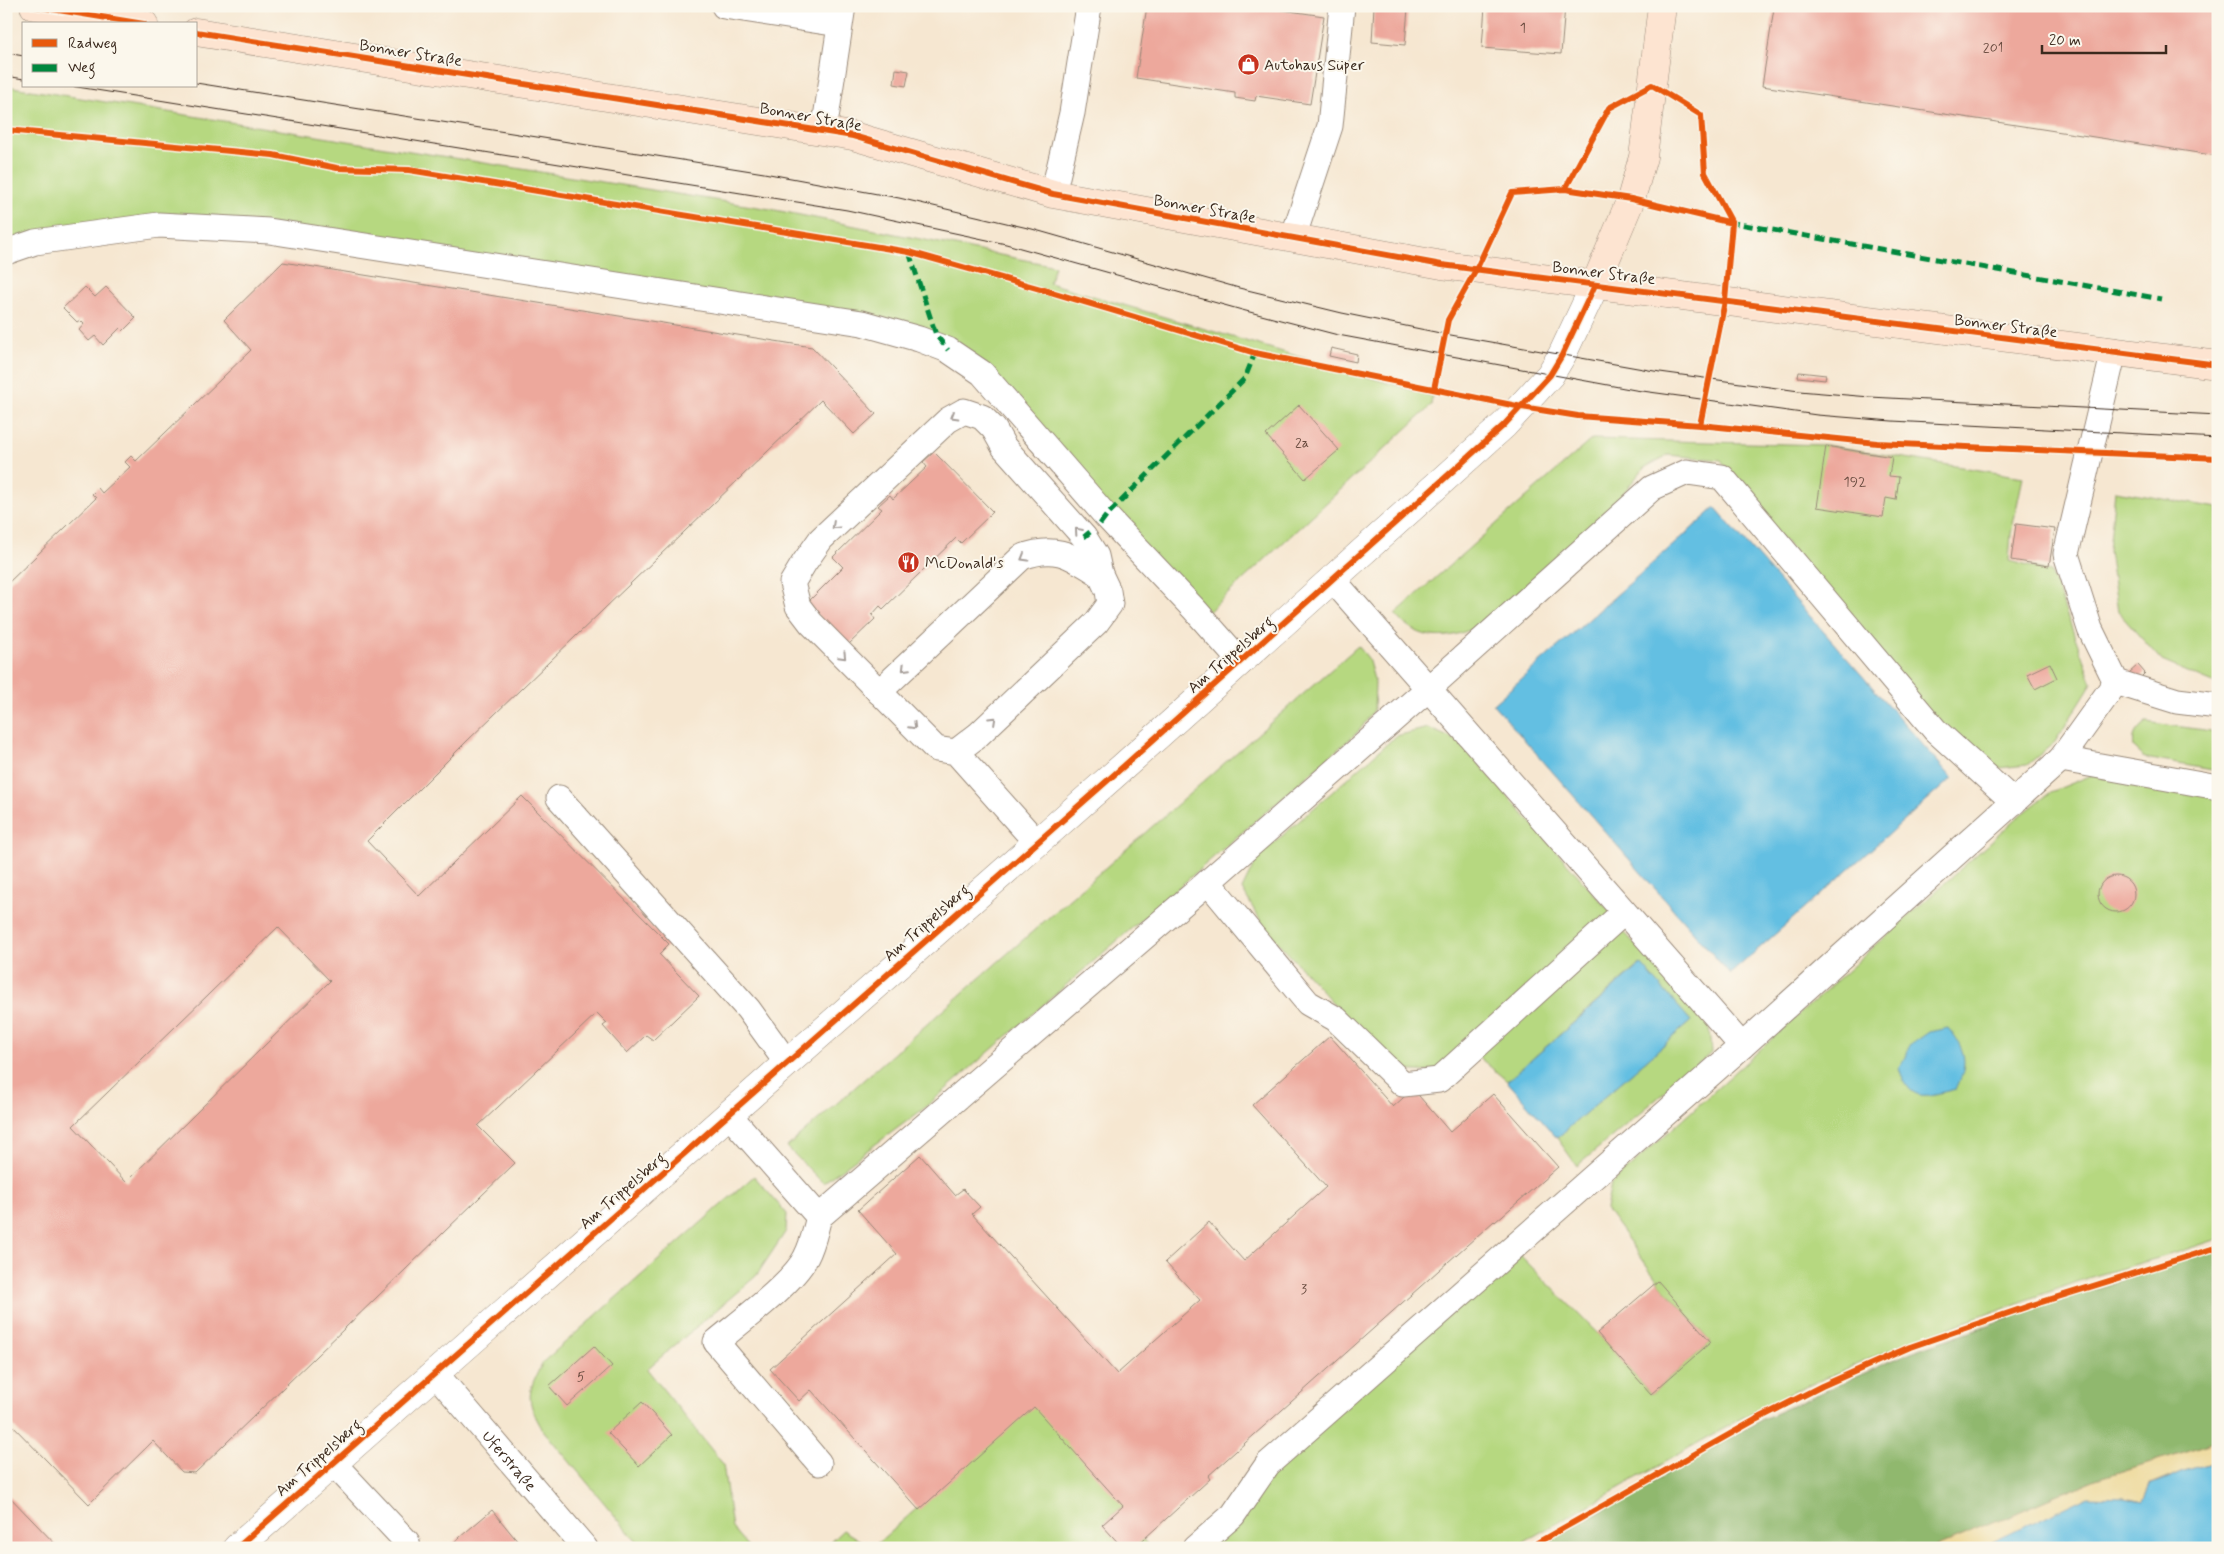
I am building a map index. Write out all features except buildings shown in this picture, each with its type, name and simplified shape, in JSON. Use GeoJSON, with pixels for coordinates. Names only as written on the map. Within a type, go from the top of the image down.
{"type":"FeatureCollection","features":[{"type":"Feature","properties":{"kind":"main road"},"geometry":{"type":"LineString","coordinates":[[34,6],[132,22]]}},
{"type":"Feature","properties":{"kind":"main road"},"geometry":{"type":"LineString","coordinates":[[1594,284],[1631,199],[1643,157],[1662,6]]}},
{"type":"Feature","properties":{"kind":"main road","name":"Bonner Straße"},"geometry":{"type":"LineString","coordinates":[[198,32],[853,136],[1053,194],[1442,265],[2218,366]]}},
{"type":"Feature","properties":{"kind":"street","name":"Am Trippelsberg"},"geometry":{"type":"LineString","coordinates":[[237,1548],[1334,580],[1522,407],[1554,368],[1594,284]]}},
{"type":"Feature","properties":{"kind":"lane"},"geometry":{"type":"LineString","coordinates":[[724,6],[841,15],[824,131]]}},
{"type":"Feature","properties":{"kind":"lane"},"geometry":{"type":"LineString","coordinates":[[1053,194],[1072,113],[1089,6]]}},
{"type":"Feature","properties":{"kind":"lane"},"geometry":{"type":"LineString","coordinates":[[1293,238],[1330,126],[1342,6]]}},
{"type":"Feature","properties":{"kind":"lane"},"geometry":{"type":"LineString","coordinates":[[6,252],[35,242],[159,225],[269,231],[862,323],[919,338],[948,350],[982,373],[1106,516],[1195,610],[1241,662]]}},
{"type":"Feature","properties":{"kind":"lane"},"geometry":{"type":"LineString","coordinates":[[2114,351],[2066,554],[2090,629],[2116,682],[2177,701],[2218,706]]}},
{"type":"Feature","properties":{"kind":"lane"},"geometry":{"type":"LineString","coordinates":[[956,752],[978,734],[1096,623],[1110,604],[1096,556],[1084,537],[1004,447],[994,429],[982,417],[964,411],[948,420],[821,539],[792,583],[798,606],[879,692],[936,749],[956,752],[1037,843]]}},
{"type":"Feature","properties":{"kind":"lane"},"geometry":{"type":"LineString","coordinates":[[819,1463],[716,1342],[791,1277],[805,1259],[813,1241],[819,1216],[1208,882],[1428,689],[1652,488],[1687,472],[1722,477],[1935,730],[2014,802]]}},
{"type":"Feature","properties":{"kind":"lane"},"geometry":{"type":"LineString","coordinates":[[879,692],[1022,557],[1038,551],[1051,550],[1073,557],[1100,574]]}},
{"type":"Feature","properties":{"kind":"lane"},"geometry":{"type":"LineString","coordinates":[[1334,580],[1742,1046]]}},
{"type":"Feature","properties":{"kind":"lane"},"geometry":{"type":"LineString","coordinates":[[1195,1548],[1233,1515],[1268,1464],[1742,1046],[2061,760],[2116,682]]}},
{"type":"Feature","properties":{"kind":"lane"},"geometry":{"type":"LineString","coordinates":[[2061,760],[2218,787]]}},
{"type":"Feature","properties":{"kind":"lane"},"geometry":{"type":"LineString","coordinates":[[559,798],[748,1010],[787,1063]]}},
{"type":"Feature","properties":{"kind":"lane"},"geometry":{"type":"LineString","coordinates":[[1208,882],[1308,1003],[1336,1019],[1403,1084],[1439,1080],[1624,912]]}},
{"type":"Feature","properties":{"kind":"lane"},"geometry":{"type":"LineString","coordinates":[[729,1114],[819,1216]]}},
{"type":"Feature","properties":{"kind":"lane","name":"Uferstraße"},"geometry":{"type":"LineString","coordinates":[[435,1373],[585,1548]]}},
{"type":"Feature","properties":{"kind":"lane"},"geometry":{"type":"LineString","coordinates":[[333,1462],[407,1542],[408,1548]]}},
{"type":"Feature","properties":{"kind":"green space"},"geometry":{"type":"Polygon","coordinates":[[[6,86],[770,209],[1055,266],[1049,283],[1432,396],[1431,406],[1206,614],[936,335],[273,224],[6,240],[6,86]]]}},
{"type":"Feature","properties":{"kind":"green space"},"geometry":{"type":"Polygon","coordinates":[[[1592,439],[1825,445],[2023,477],[2011,534],[2009,561],[2051,572],[2092,683],[2055,742],[2027,765],[1999,768],[1938,726],[1749,498],[1721,460],[1668,455],[1644,468],[1597,525],[1481,625],[1457,634],[1435,636],[1414,630],[1395,614],[1592,439]]]}},
{"type":"Feature","properties":{"kind":"green space"},"geometry":{"type":"Polygon","coordinates":[[[2115,491],[2218,508],[2218,685],[2162,661],[2118,612],[2109,551],[2115,491]]]}},
{"type":"Feature","properties":{"kind":"green space"},"geometry":{"type":"Polygon","coordinates":[[[1358,646],[1368,658],[1375,683],[1374,710],[1359,731],[922,1110],[823,1183],[787,1147],[1358,646]]]}},
{"type":"Feature","properties":{"kind":"green space"},"geometry":{"type":"Polygon","coordinates":[[[2146,722],[2218,732],[2218,771],[2145,758],[2134,748],[2134,736],[2137,730],[2146,722]]]}},
{"type":"Feature","properties":{"kind":"green space"},"geometry":{"type":"Polygon","coordinates":[[[1428,728],[1460,742],[1612,914],[1437,1072],[1394,1070],[1264,927],[1242,889],[1257,858],[1396,736],[1428,728]]]}},
{"type":"Feature","properties":{"kind":"green space"},"geometry":{"type":"Polygon","coordinates":[[[2092,775],[2218,790],[2218,1239],[2091,1277],[1906,1343],[1791,1393],[1740,1419],[1514,1548],[1201,1548],[1278,1463],[1518,1253],[1597,1333],[1651,1394],[1711,1342],[1658,1281],[1606,1209],[1611,1184],[2017,818],[2051,792],[2092,775]]]}},
{"type":"Feature","properties":{"kind":"green space"},"geometry":{"type":"Polygon","coordinates":[[[1618,925],[1709,1027],[1711,1053],[1577,1166],[1557,1138],[1691,1021],[1640,964],[1507,1081],[1474,1053],[1618,925]]]}},
{"type":"Feature","properties":{"kind":"green space"},"geometry":{"type":"Polygon","coordinates":[[[754,1176],[787,1214],[786,1231],[756,1276],[647,1369],[723,1464],[732,1528],[749,1548],[642,1548],[543,1430],[533,1411],[530,1396],[531,1389],[543,1362],[754,1176]]]}},
{"type":"Feature","properties":{"kind":"green space"},"geometry":{"type":"Polygon","coordinates":[[[2218,1249],[2218,1441],[2097,1479],[1933,1548],[1537,1548],[1761,1420],[1911,1352],[2030,1310],[2218,1249]]]}},
{"type":"Feature","properties":{"kind":"green space"},"geometry":{"type":"Polygon","coordinates":[[[1035,1404],[1124,1505],[1105,1522],[1128,1547],[1141,1537],[1150,1548],[872,1548],[1035,1404]]]}},
{"type":"Feature","properties":{"kind":"green space"},"geometry":{"type":"Polygon","coordinates":[[[843,1530],[872,1548],[824,1548],[843,1530]]]}},
{"type":"Feature","properties":{"kind":"sand"},"geometry":{"type":"Polygon","coordinates":[[[2218,1441],[2218,1461],[2182,1472],[2150,1485],[2143,1501],[2124,1497],[1980,1548],[1933,1548],[2097,1479],[2218,1441]]]}},
{"type":"Feature","properties":{"kind":"water"},"geometry":{"type":"Polygon","coordinates":[[[1715,508],[1952,778],[1730,974],[1493,704],[1715,508]]]}},
{"type":"Feature","properties":{"kind":"water"},"geometry":{"type":"Polygon","coordinates":[[[1641,964],[1691,1021],[1557,1138],[1507,1081],[1641,964]]]}},
{"type":"Feature","properties":{"kind":"water"},"geometry":{"type":"Polygon","coordinates":[[[1948,1028],[1959,1043],[1964,1057],[1963,1072],[1956,1089],[1928,1095],[1914,1093],[1904,1080],[1899,1068],[1906,1057],[1909,1046],[1929,1032],[1948,1028]]]}},
{"type":"Feature","properties":{"kind":"water"},"geometry":{"type":"Polygon","coordinates":[[[2218,1461],[2218,1548],[1980,1548],[2088,1496],[2124,1497],[2143,1501],[2150,1486],[2182,1472],[2218,1461]]]}},
{"type":"Feature","properties":{"kind":"tram line"},"geometry":{"type":"LineString","coordinates":[[6,53],[22,56]]}},
{"type":"Feature","properties":{"kind":"tram line"},"geometry":{"type":"LineString","coordinates":[[6,76],[22,79]]}},
{"type":"Feature","properties":{"kind":"tram line"},"geometry":{"type":"LineString","coordinates":[[198,83],[764,173],[899,198],[1032,229],[1239,288],[1342,313],[1445,334],[1660,372],[1799,391],[1870,397],[2218,415]]}},
{"type":"Feature","properties":{"kind":"tram line"},"geometry":{"type":"LineString","coordinates":[[84,88],[847,210],[1006,244],[1338,335],[1635,390],[1817,415],[1892,421],[2218,438]]}},
{"type":"Feature","properties":{"kind":"marked path"},"geometry":{"type":"LineString","coordinates":[[1728,222],[2161,299]]}},
{"type":"Feature","properties":{"kind":"marked path"},"geometry":{"type":"LineString","coordinates":[[909,252],[936,335],[948,350]]}},
{"type":"Feature","properties":{"kind":"marked path"},"geometry":{"type":"LineString","coordinates":[[1100,524],[1245,378],[1255,353]]}},
{"type":"Feature","properties":{"kind":"marked path"},"geometry":{"type":"LineString","coordinates":[[1084,537],[1090,532]]}},
{"type":"Feature","properties":{"kind":"cycle path"},"geometry":{"type":"LineString","coordinates":[[34,6],[132,22]]}},
{"type":"Feature","properties":{"kind":"cycle path"},"geometry":{"type":"LineString","coordinates":[[198,32],[853,136],[1053,194],[1442,265],[2218,365]]}},
{"type":"Feature","properties":{"kind":"cycle path"},"geometry":{"type":"LineString","coordinates":[[1565,189],[1609,108],[1652,85],[1701,115],[1705,173],[1732,223],[1725,301],[1700,425]]}},
{"type":"Feature","properties":{"kind":"cycle path"},"geometry":{"type":"LineString","coordinates":[[6,130],[273,155],[337,168],[409,170],[909,252],[1255,353],[1522,407],[1578,416],[1700,425],[1877,443],[2218,458]]}},
{"type":"Feature","properties":{"kind":"cycle path"},"geometry":{"type":"LineString","coordinates":[[1434,389],[1448,320],[1476,270],[1512,193],[1565,189],[1631,199],[1732,223]]}},
{"type":"Feature","properties":{"kind":"cycle path"},"geometry":{"type":"LineString","coordinates":[[237,1548],[1124,766],[1504,425],[1550,375],[1562,355],[1595,285]]}},
{"type":"Feature","properties":{"kind":"cycle path"},"geometry":{"type":"LineString","coordinates":[[1528,1548],[1755,1420],[1822,1386],[1910,1347],[2029,1306],[2218,1247]]}},
{"type":"Feature","properties":{"kind":"place","name":"Autohaus Süper"},"geometry":{"type":"Point","coordinates":[1248,64]}},
{"type":"Feature","properties":{"kind":"place","name":"McDonald's"},"geometry":{"type":"Point","coordinates":[909,562]}}]}
